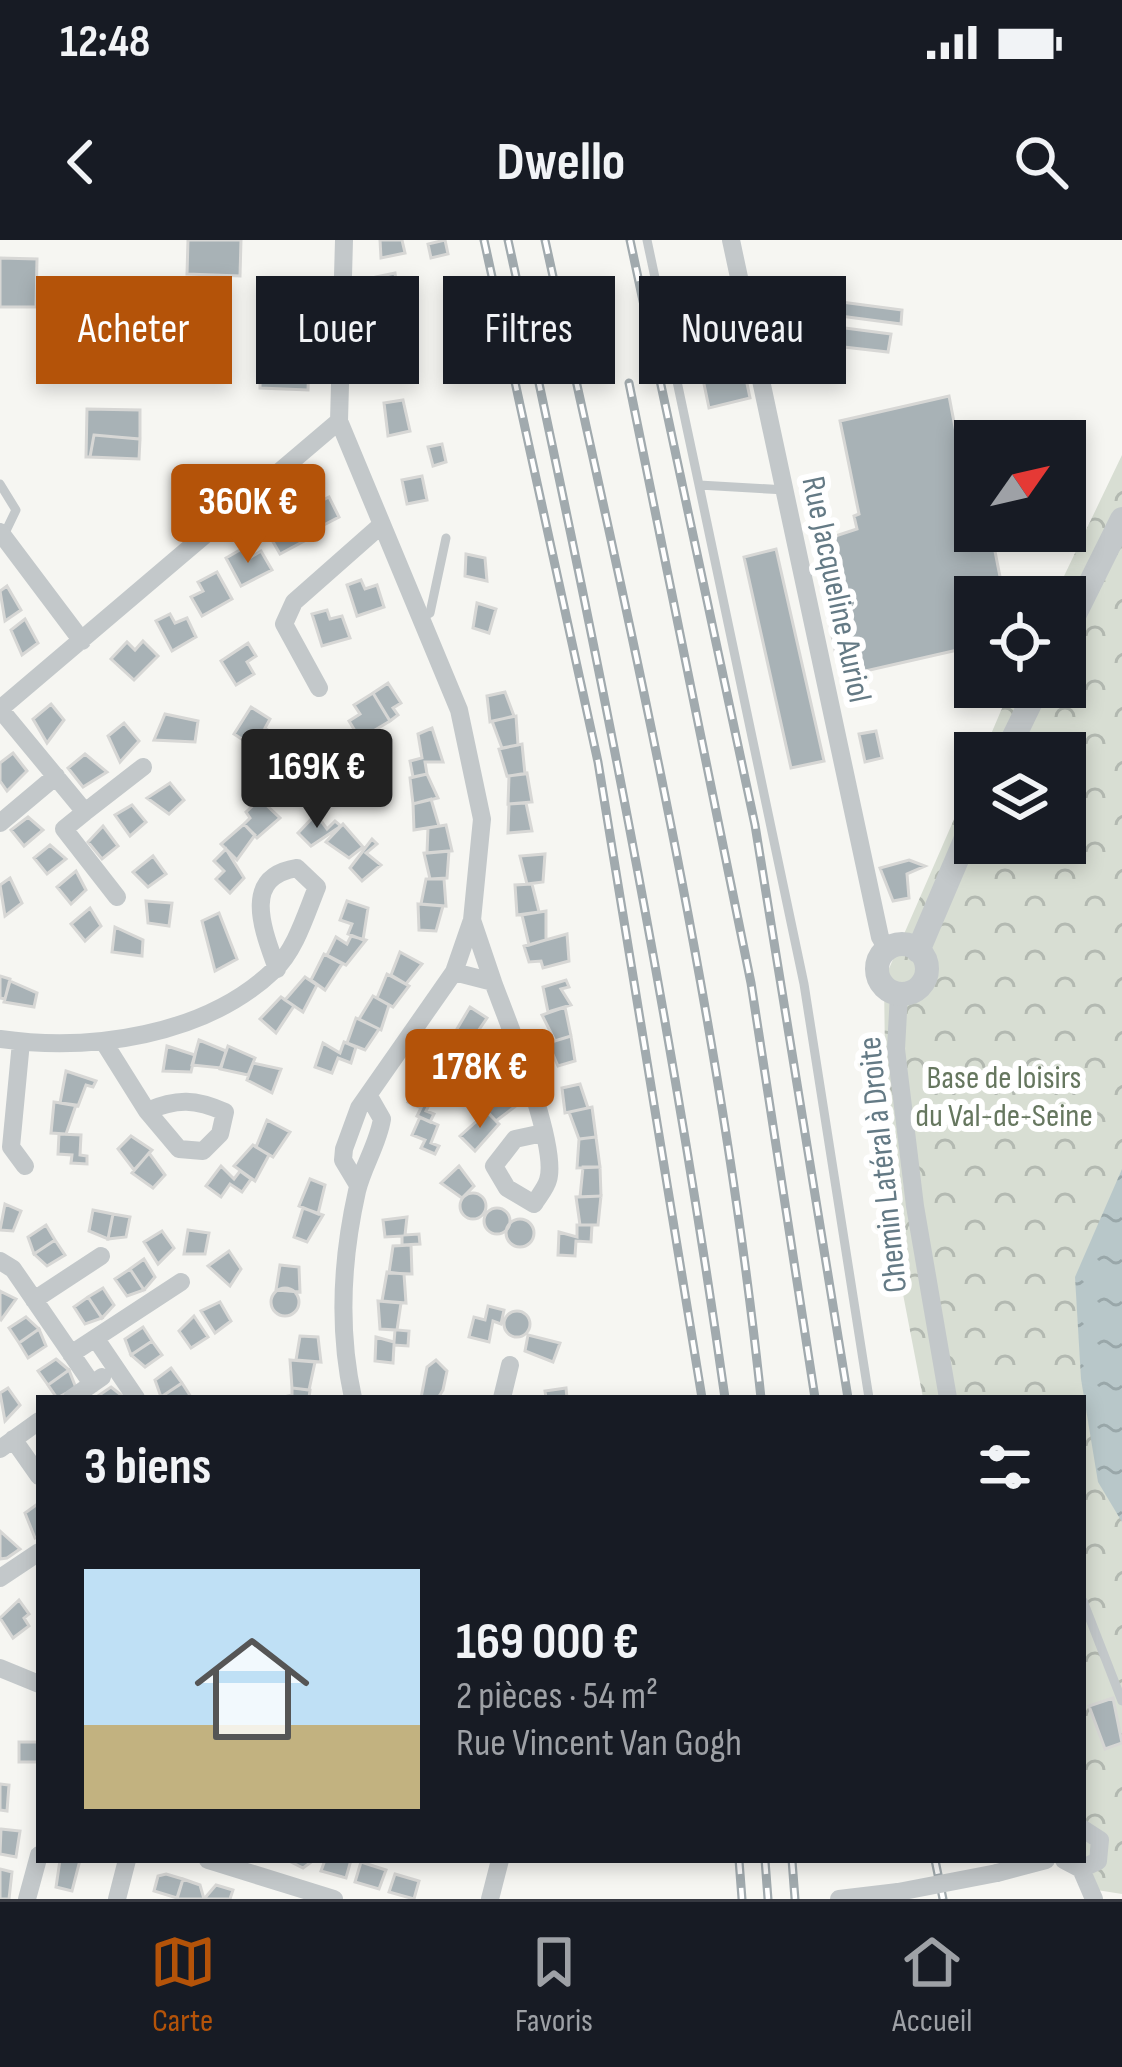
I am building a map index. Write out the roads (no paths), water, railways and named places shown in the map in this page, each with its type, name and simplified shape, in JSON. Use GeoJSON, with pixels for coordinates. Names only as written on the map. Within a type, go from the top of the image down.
{"type":"FeatureCollection","features":[{"type":"Feature","properties":{"kind":"street"},"geometry":{"type":"LineString","coordinates":[[344,240],[339,421],[379,527],[459,710],[482,819],[472,920],[454,972],[376,1082],[370,1098],[382,1119],[358,1185],[343,1295],[350,1395]]}},
{"type":"Feature","properties":{"kind":"street","name":"Rue Jacqueline Auriol"},"geometry":{"type":"LineString","coordinates":[[730,240],[880,938],[887,949]]}},
{"type":"Feature","properties":{"kind":"street"},"geometry":{"type":"LineString","coordinates":[[85,812],[0,709],[339,421]]}},
{"type":"Feature","properties":{"kind":"street"},"geometry":{"type":"LineString","coordinates":[[1086,592],[1122,519]]}},
{"type":"Feature","properties":{"kind":"street"},"geometry":{"type":"LineString","coordinates":[[319,688],[284,624],[293,602],[379,527]]}},
{"type":"Feature","properties":{"kind":"street"},"geometry":{"type":"LineString","coordinates":[[2,535],[82,641]]}},
{"type":"Feature","properties":{"kind":"street"},"geometry":{"type":"LineString","coordinates":[[117,897],[64,830],[143,767]]}},
{"type":"Feature","properties":{"kind":"street"},"geometry":{"type":"LineString","coordinates":[[0,823],[56,776]]}},
{"type":"Feature","properties":{"kind":"street"},"geometry":{"type":"LineString","coordinates":[[887,949],[906,944],[919,950],[955,864]]}},
{"type":"Feature","properties":{"kind":"street"},"geometry":{"type":"LineString","coordinates":[[0,1039],[105,1044],[224,1006],[277,969],[317,887],[297,868],[281,870],[265,884],[257,904],[277,969]]}},
{"type":"Feature","properties":{"kind":"street"},"geometry":{"type":"LineString","coordinates":[[472,920],[543,1133]]}},
{"type":"Feature","properties":{"kind":"street","name":"Chemin Latéral à Droite"},"geometry":{"type":"LineString","coordinates":[[887,949],[878,962],[878,976],[887,990],[899,994],[916,990],[925,979],[926,964],[919,950]]}},
{"type":"Feature","properties":{"kind":"street"},"geometry":{"type":"LineString","coordinates":[[454,972],[493,982]]}},
{"type":"Feature","properties":{"kind":"street","name":"Chemin Latéral à Droite"},"geometry":{"type":"LineString","coordinates":[[899,994],[896,1049],[915,1206],[947,1395]]}},
{"type":"Feature","properties":{"kind":"street"},"geometry":{"type":"LineString","coordinates":[[21,1042],[5,1151],[25,1166]]}},
{"type":"Feature","properties":{"kind":"street"},"geometry":{"type":"LineString","coordinates":[[105,1044],[147,1111]]}},
{"type":"Feature","properties":{"kind":"street"},"geometry":{"type":"LineString","coordinates":[[34,1300],[101,1256]]}},
{"type":"Feature","properties":{"kind":"street"},"geometry":{"type":"LineString","coordinates":[[0,1261],[14,1269],[92,1384]]}},
{"type":"Feature","properties":{"kind":"street"},"geometry":{"type":"LineString","coordinates":[[71,1354],[181,1282]]}},
{"type":"Feature","properties":{"kind":"street"},"geometry":{"type":"LineString","coordinates":[[96,1339],[134,1395]]}},
{"type":"Feature","properties":{"kind":"street"},"geometry":{"type":"LineString","coordinates":[[503,1395],[510,1365]]}},
{"type":"Feature","properties":{"kind":"street"},"geometry":{"type":"LineString","coordinates":[[76,1395],[115,1367]]}},
{"type":"Feature","properties":{"kind":"street"},"geometry":{"type":"LineString","coordinates":[[36,1423],[7,1444],[36,1473]]}},
{"type":"Feature","properties":{"kind":"street"},"geometry":{"type":"LineString","coordinates":[[0,1578],[36,1554]]}},
{"type":"Feature","properties":{"kind":"street"},"geometry":{"type":"LineString","coordinates":[[0,1668],[36,1683]]}},
{"type":"Feature","properties":{"kind":"street"},"geometry":{"type":"LineString","coordinates":[[1086,1830],[1094,1833],[1102,1852],[1122,1859]]}},
{"type":"Feature","properties":{"kind":"street"},"geometry":{"type":"LineString","coordinates":[[1072,1865],[1092,1866],[1102,1852]]}},
{"type":"Feature","properties":{"kind":"street"},"geometry":{"type":"LineString","coordinates":[[27,1899],[37,1863]]}},
{"type":"Feature","properties":{"kind":"street"},"geometry":{"type":"LineString","coordinates":[[117,1899],[126,1863]]}},
{"type":"Feature","properties":{"kind":"street"},"geometry":{"type":"LineString","coordinates":[[218,1863],[334,1899]]}},
{"type":"Feature","properties":{"kind":"street"},"geometry":{"type":"LineString","coordinates":[[490,1899],[495,1863]]}},
{"type":"Feature","properties":{"kind":"street"},"geometry":{"type":"LineString","coordinates":[[839,1899],[898,1892],[1035,1863]]}},
{"type":"Feature","properties":{"kind":"street"},"geometry":{"type":"LineString","coordinates":[[1072,1865],[1094,1899]]}},
{"type":"Feature","properties":{"kind":"lane"},"geometry":{"type":"LineString","coordinates":[[647,240],[804,984],[869,1395]]}},
{"type":"Feature","properties":{"kind":"lane"},"geometry":{"type":"LineString","coordinates":[[0,484],[16,510],[2,535]]}},
{"type":"Feature","properties":{"kind":"lane"},"geometry":{"type":"LineString","coordinates":[[699,485],[786,490]]}},
{"type":"Feature","properties":{"kind":"lane"},"geometry":{"type":"LineString","coordinates":[[418,618],[430,613],[446,538]]}},
{"type":"Feature","properties":{"kind":"lane"},"geometry":{"type":"LineString","coordinates":[[1086,1609],[1122,1701]]}},
{"type":"Feature","properties":{"kind":"water"},"geometry":{"type":"Polygon","coordinates":[[[1122,1169],[1122,1522],[1098,1482],[1081,1379],[1075,1277],[1122,1169]]]}},
{"type":"Feature","properties":{"kind":"railway"},"geometry":{"type":"LineString","coordinates":[[484,240],[598,762],[702,1395]]}},
{"type":"Feature","properties":{"kind":"railway"},"geometry":{"type":"LineString","coordinates":[[508,240],[627,817],[680,1107],[725,1395]]}},
{"type":"Feature","properties":{"kind":"railway"},"geometry":{"type":"LineString","coordinates":[[545,240],[697,961],[722,1106],[761,1395]]}},
{"type":"Feature","properties":{"kind":"railway"},"geometry":{"type":"LineString","coordinates":[[630,240],[755,825],[848,1395]]}},
{"type":"Feature","properties":{"kind":"railway"},"geometry":{"type":"LineString","coordinates":[[629,383],[751,983],[815,1395]]}},
{"type":"Feature","properties":{"kind":"railway"},"geometry":{"type":"LineString","coordinates":[[739,1863],[742,1899]]}},
{"type":"Feature","properties":{"kind":"railway"},"geometry":{"type":"LineString","coordinates":[[765,1863],[768,1899]]}},
{"type":"Feature","properties":{"kind":"railway"},"geometry":{"type":"LineString","coordinates":[[792,1863],[795,1899]]}},
{"type":"Feature","properties":{"kind":"railway"},"geometry":{"type":"LineString","coordinates":[[936,1863],[943,1899]]}},
{"type":"Feature","properties":{"kind":"park label","name":"Base de loisirs du Val-de-Seine"},"geometry":{"type":"Point","coordinates":[1004,1095]}}]}
